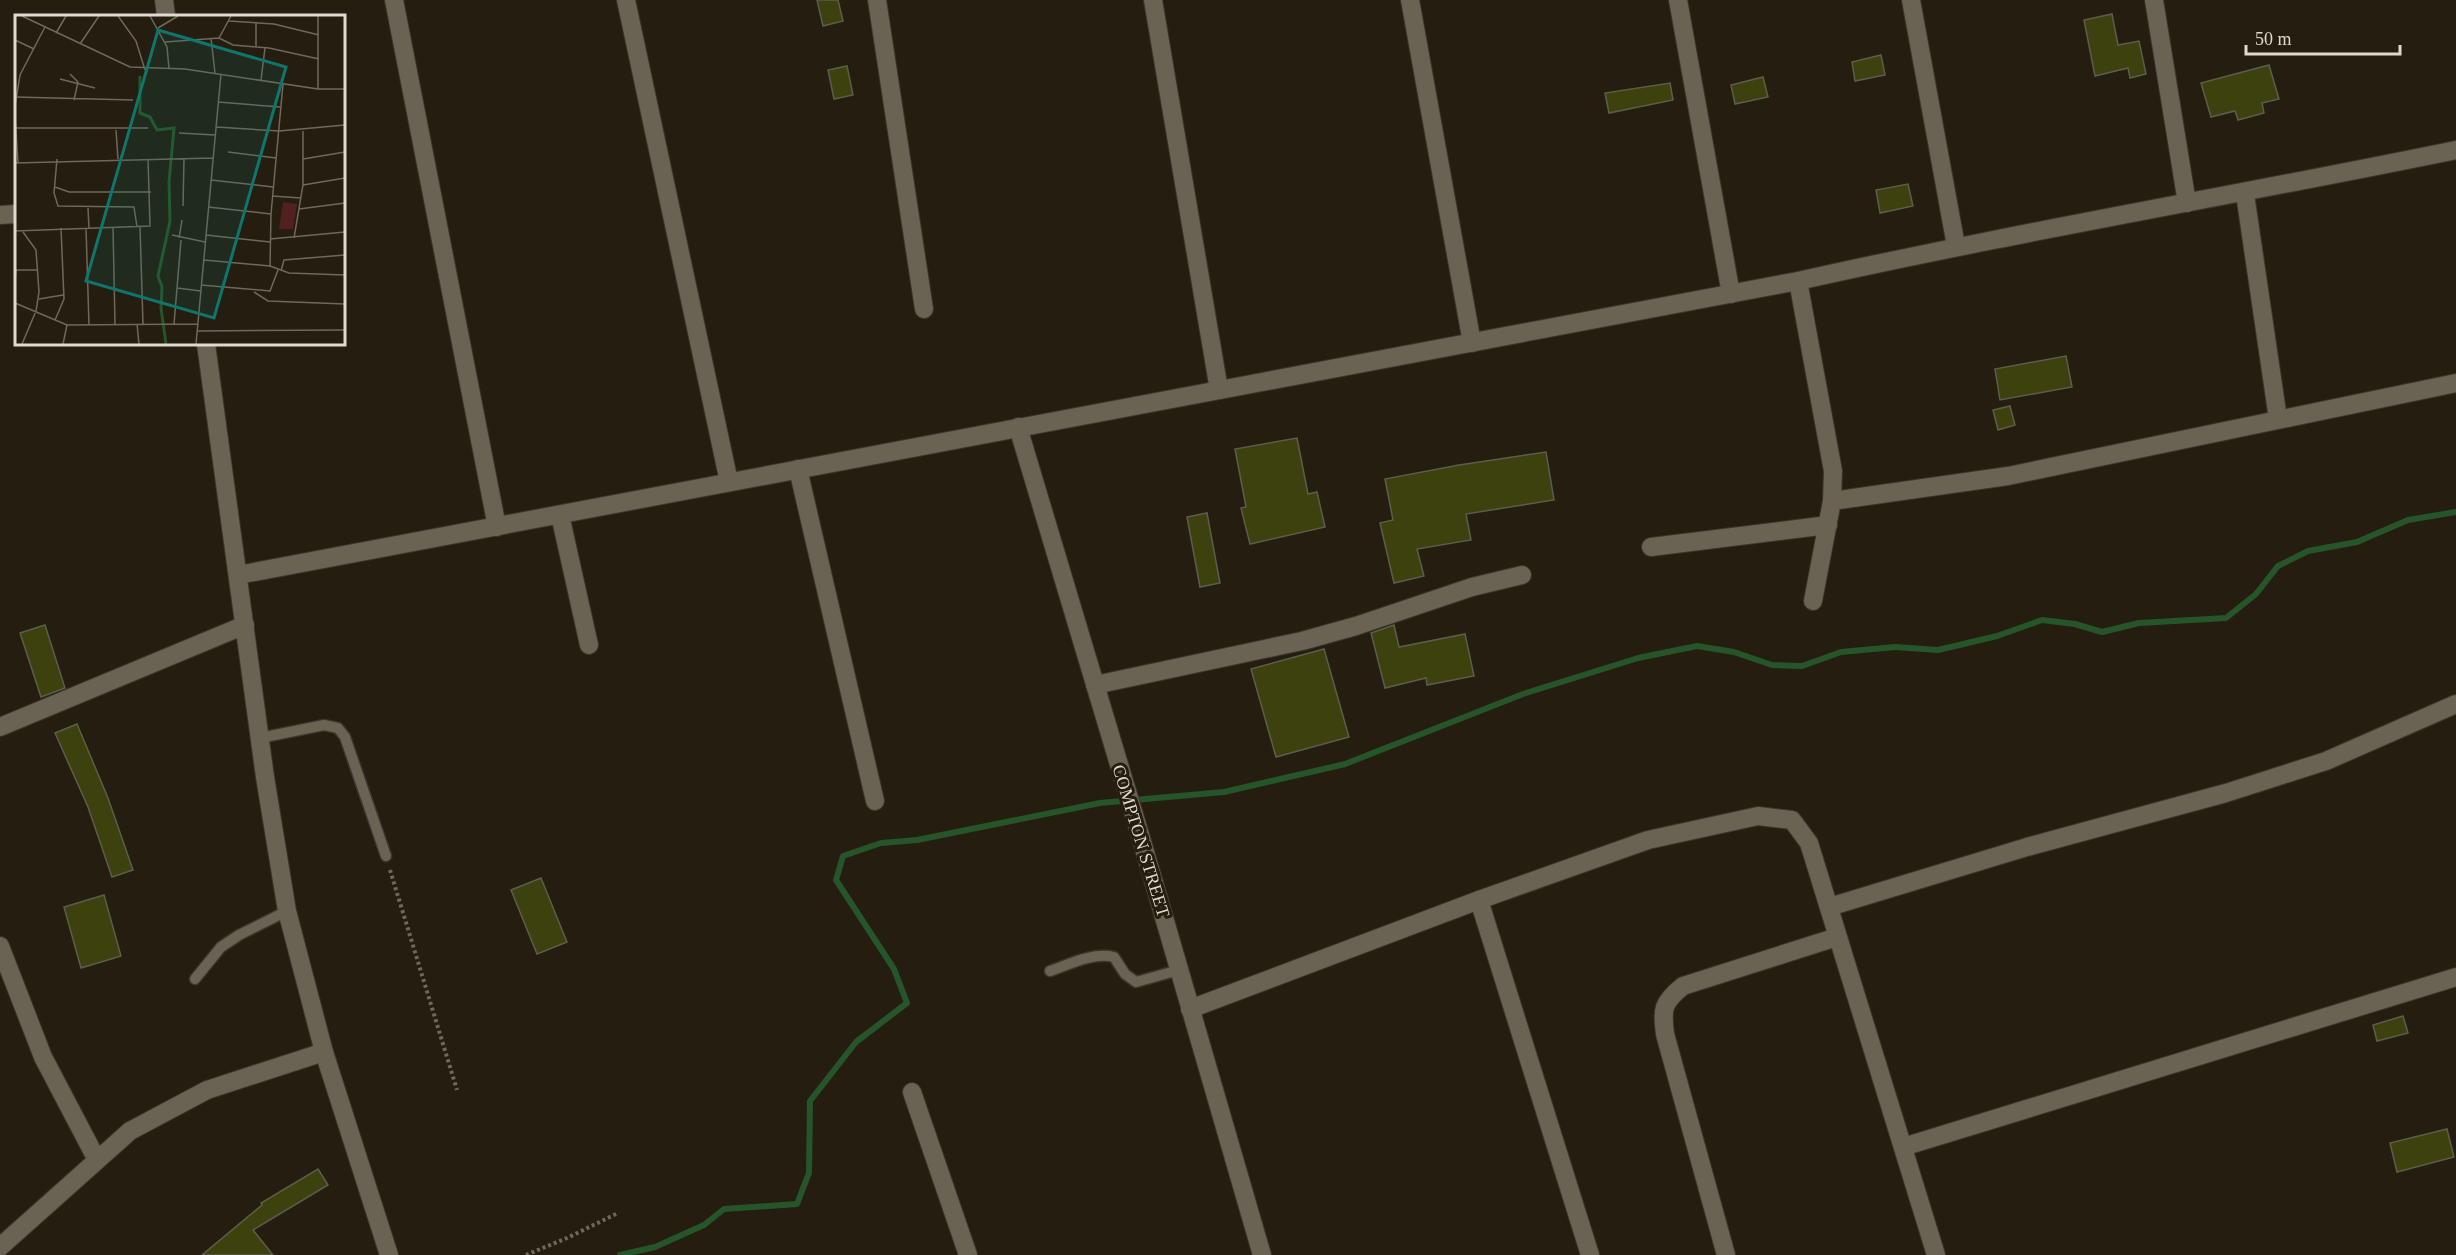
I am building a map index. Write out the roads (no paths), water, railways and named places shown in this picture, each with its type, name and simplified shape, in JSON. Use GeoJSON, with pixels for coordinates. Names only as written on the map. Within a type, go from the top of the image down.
{"type":"FeatureCollection","features":[{"type":"Feature","properties":{"kind":"street"},"geometry":{"type":"LineString","coordinates":[[164,0],[166,15]]}},
{"type":"Feature","properties":{"kind":"street"},"geometry":{"type":"LineString","coordinates":[[394,0],[497,528]]}},
{"type":"Feature","properties":{"kind":"street"},"geometry":{"type":"LineString","coordinates":[[626,0],[729,482]]}},
{"type":"Feature","properties":{"kind":"street"},"geometry":{"type":"LineString","coordinates":[[877,0],[924,309]]}},
{"type":"Feature","properties":{"kind":"street"},"geometry":{"type":"LineString","coordinates":[[1153,0],[1219,390]]}},
{"type":"Feature","properties":{"kind":"street"},"geometry":{"type":"LineString","coordinates":[[1410,0],[1472,343]]}},
{"type":"Feature","properties":{"kind":"street"},"geometry":{"type":"LineString","coordinates":[[1678,0],[1731,294]]}},
{"type":"Feature","properties":{"kind":"street"},"geometry":{"type":"LineString","coordinates":[[1911,0],[1956,246]]}},
{"type":"Feature","properties":{"kind":"street"},"geometry":{"type":"LineString","coordinates":[[2154,0],[2187,203]]}},
{"type":"Feature","properties":{"kind":"street"},"geometry":{"type":"LineString","coordinates":[[238,575],[1731,294],[1956,246],[2245,194],[2456,150]]}},
{"type":"Feature","properties":{"kind":"street"},"geometry":{"type":"LineString","coordinates":[[2245,194],[2278,419]]}},
{"type":"Feature","properties":{"kind":"street"},"geometry":{"type":"LineString","coordinates":[[0,215],[15,214]]}},
{"type":"Feature","properties":{"kind":"street"},"geometry":{"type":"LineString","coordinates":[[1798,281],[1833,471],[1832,501],[1813,601]]}},
{"type":"Feature","properties":{"kind":"street"},"geometry":{"type":"LineString","coordinates":[[206,345],[260,738],[287,911],[324,1052],[389,1255]]}},
{"type":"Feature","properties":{"kind":"street"},"geometry":{"type":"LineString","coordinates":[[1832,501],[2008,476],[2456,383]]}},
{"type":"Feature","properties":{"kind":"street","name":"COMPTON STREET"},"geometry":{"type":"LineString","coordinates":[[1018,428],[1141,838],[1262,1255]]}},
{"type":"Feature","properties":{"kind":"street"},"geometry":{"type":"LineString","coordinates":[[798,469],[875,801]]}},
{"type":"Feature","properties":{"kind":"street"},"geometry":{"type":"LineString","coordinates":[[560,515],[589,645]]}},
{"type":"Feature","properties":{"kind":"street"},"geometry":{"type":"LineString","coordinates":[[1651,547],[1828,525]]}},
{"type":"Feature","properties":{"kind":"street"},"geometry":{"type":"LineString","coordinates":[[1095,686],[1302,641],[1356,626],[1472,587],[1522,575]]}},
{"type":"Feature","properties":{"kind":"street"},"geometry":{"type":"LineString","coordinates":[[0,727],[245,625]]}},
{"type":"Feature","properties":{"kind":"street"},"geometry":{"type":"LineString","coordinates":[[1828,907],[2027,848],[2260,783],[2326,761],[2456,704]]}},
{"type":"Feature","properties":{"kind":"street"},"geometry":{"type":"LineString","coordinates":[[1190,1009],[1479,900],[1648,840],[1758,816],[1792,820],[1809,843],[1936,1255]]}},
{"type":"Feature","properties":{"kind":"street"},"geometry":{"type":"LineString","coordinates":[[1479,900],[1590,1255]]}},
{"type":"Feature","properties":{"kind":"street"},"geometry":{"type":"LineString","coordinates":[[1726,1255],[1665,1034],[1662,1010],[1670,997],[1683,986],[1837,936]]}},
{"type":"Feature","properties":{"kind":"street"},"geometry":{"type":"LineString","coordinates":[[0,946],[43,1057],[97,1160]]}},
{"type":"Feature","properties":{"kind":"street"},"geometry":{"type":"LineString","coordinates":[[1904,1147],[2456,977]]}},
{"type":"Feature","properties":{"kind":"street"},"geometry":{"type":"LineString","coordinates":[[0,1247],[130,1131],[207,1090],[324,1052]]}},
{"type":"Feature","properties":{"kind":"street"},"geometry":{"type":"LineString","coordinates":[[912,1092],[968,1255]]}},
{"type":"Feature","properties":{"kind":"lane"},"geometry":{"type":"LineString","coordinates":[[260,738],[324,725],[338,728],[345,737],[386,856]]}},
{"type":"Feature","properties":{"kind":"lane"},"geometry":{"type":"LineString","coordinates":[[195,979],[222,947],[239,934],[287,911]]}},
{"type":"Feature","properties":{"kind":"lane"},"geometry":{"type":"LineString","coordinates":[[1050,971],[1094,956],[1106,955],[1114,957],[1125,974],[1136,982],[1144,982],[1179,970]]}},
{"type":"Feature","properties":{"kind":"waterway"},"geometry":{"type":"LineString","coordinates":[[620,1255],[655,1247],[704,1225],[724,1209],[797,1204],[809,1173],[810,1101],[856,1042],[907,1003],[894,969],[836,880],[843,856],[881,843],[917,840],[1100,803],[1224,792],[1345,764],[1523,694],[1638,658],[1697,646],[1734,652],[1772,665],[1802,666],[1841,652],[1895,647],[1938,650],[1997,636],[2042,620],[2075,624],[2102,632],[2139,623],[2226,618],[2256,594],[2278,566],[2308,551],[2357,542],[2408,520],[2456,512]]}}]}
